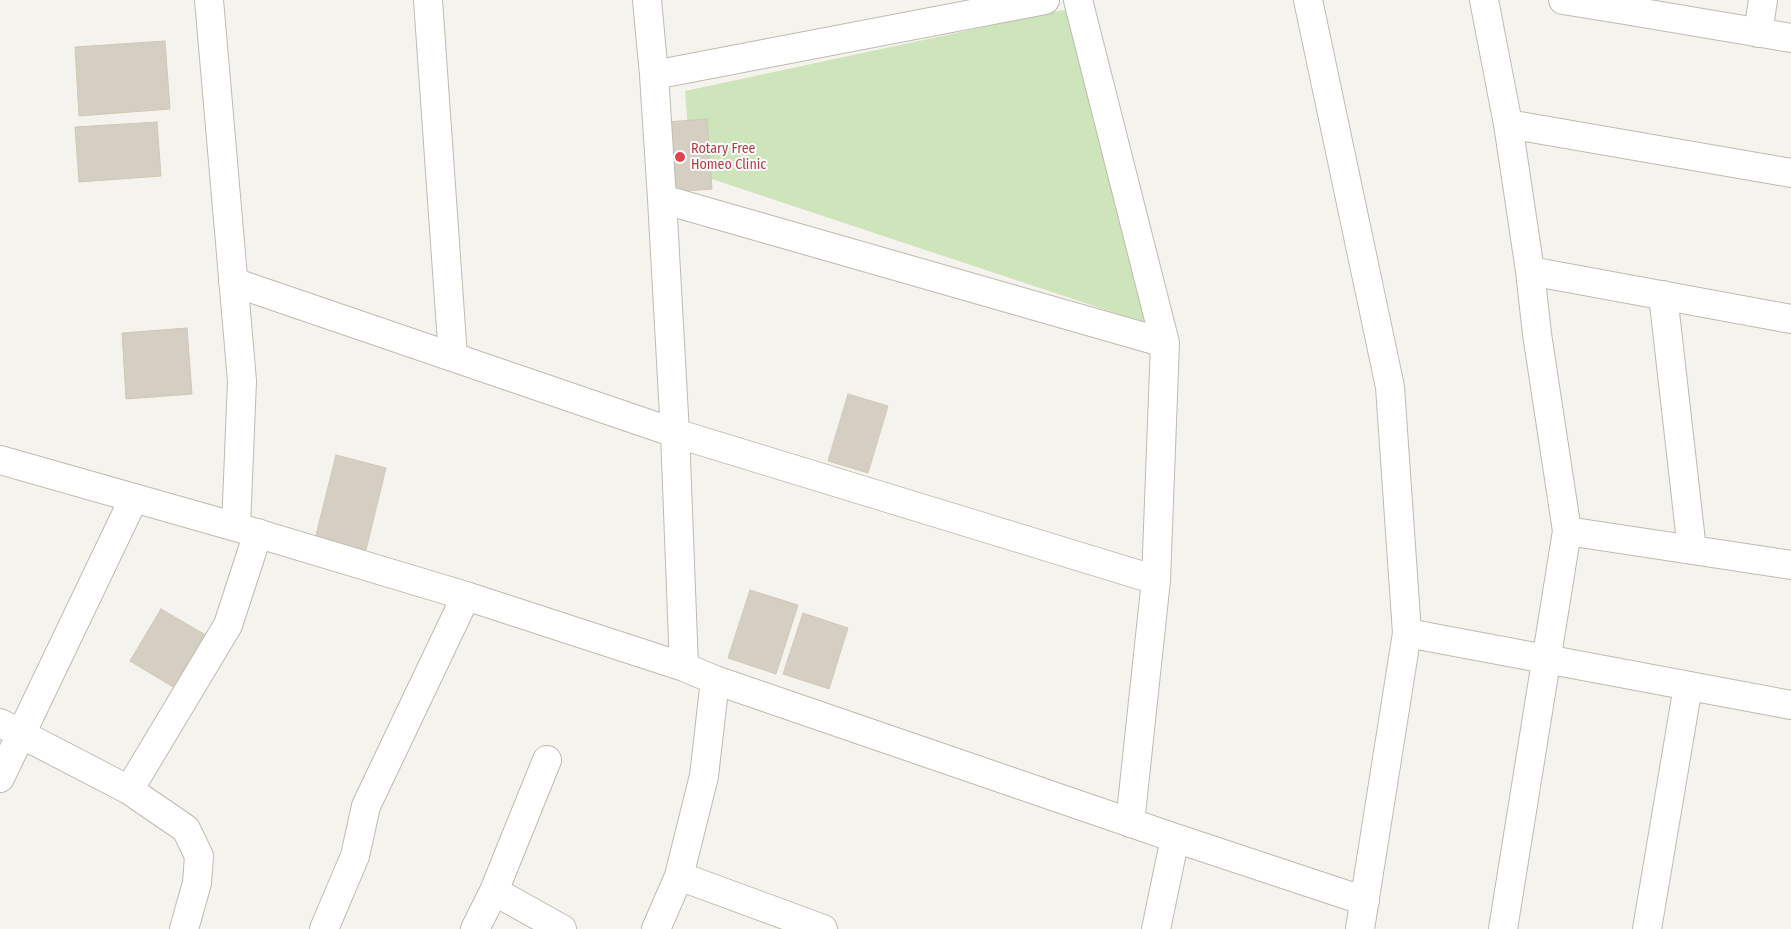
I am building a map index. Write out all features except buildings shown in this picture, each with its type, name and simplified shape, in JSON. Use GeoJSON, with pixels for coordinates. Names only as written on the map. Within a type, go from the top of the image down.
{"type":"FeatureCollection","features":[{"type":"Feature","properties":{"kind":"street"},"geometry":{"type":"LineString","coordinates":[[129,790],[228,625],[247,530],[242,381],[209,0]]}},
{"type":"Feature","properties":{"kind":"street"},"geometry":{"type":"LineString","coordinates":[[428,0],[453,357]]}},
{"type":"Feature","properties":{"kind":"street"},"geometry":{"type":"LineString","coordinates":[[647,0],[654,75],[675,433],[684,667]]}},
{"type":"Feature","properties":{"kind":"street"},"geometry":{"type":"LineString","coordinates":[[654,75],[1045,0]]}},
{"type":"Feature","properties":{"kind":"street"},"geometry":{"type":"LineString","coordinates":[[1078,0],[1165,343],[1156,580],[1130,822]]}},
{"type":"Feature","properties":{"kind":"street"},"geometry":{"type":"LineString","coordinates":[[1308,0],[1390,387],[1407,633],[1360,929]]}},
{"type":"Feature","properties":{"kind":"street"},"geometry":{"type":"LineString","coordinates":[[1484,0],[1508,124],[1567,531],[1503,929]]}},
{"type":"Feature","properties":{"kind":"street"},"geometry":{"type":"LineString","coordinates":[[1563,0],[1626,5],[1758,33],[1791,38]]}},
{"type":"Feature","properties":{"kind":"street"},"geometry":{"type":"LineString","coordinates":[[1758,33],[1763,0]]}},
{"type":"Feature","properties":{"kind":"street"},"geometry":{"type":"LineString","coordinates":[[1508,124],[1791,172]]}},
{"type":"Feature","properties":{"kind":"street"},"geometry":{"type":"LineString","coordinates":[[662,199],[1165,343]]}},
{"type":"Feature","properties":{"kind":"street"},"geometry":{"type":"LineString","coordinates":[[1530,270],[1791,319]]}},
{"type":"Feature","properties":{"kind":"street"},"geometry":{"type":"LineString","coordinates":[[233,282],[675,433],[1156,580]]}},
{"type":"Feature","properties":{"kind":"street"},"geometry":{"type":"LineString","coordinates":[[1663,295],[1692,550]]}},
{"type":"Feature","properties":{"kind":"street"},"geometry":{"type":"LineString","coordinates":[[0,460],[247,530],[466,596],[684,667],[715,680],[1175,838],[1365,901]]}},
{"type":"Feature","properties":{"kind":"street"},"geometry":{"type":"LineString","coordinates":[[0,778],[11,729],[134,498]]}},
{"type":"Feature","properties":{"kind":"street"},"geometry":{"type":"LineString","coordinates":[[1567,531],[1791,565]]}},
{"type":"Feature","properties":{"kind":"street"},"geometry":{"type":"LineString","coordinates":[[324,929],[355,856],[366,806],[466,596]]}},
{"type":"Feature","properties":{"kind":"street"},"geometry":{"type":"LineString","coordinates":[[1407,633],[1791,705]]}},
{"type":"Feature","properties":{"kind":"street"},"geometry":{"type":"LineString","coordinates":[[656,929],[679,876],[704,776],[715,680]]}},
{"type":"Feature","properties":{"kind":"street"},"geometry":{"type":"LineString","coordinates":[[1647,929],[1688,686]]}},
{"type":"Feature","properties":{"kind":"street"},"geometry":{"type":"LineString","coordinates":[[11,729],[129,790],[186,829],[199,856],[197,883],[184,929]]}},
{"type":"Feature","properties":{"kind":"street"},"geometry":{"type":"LineString","coordinates":[[475,929],[494,891],[547,760]]}},
{"type":"Feature","properties":{"kind":"street"},"geometry":{"type":"LineString","coordinates":[[1156,929],[1175,838]]}},
{"type":"Feature","properties":{"kind":"street"},"geometry":{"type":"LineString","coordinates":[[679,876],[823,929]]}},
{"type":"Feature","properties":{"kind":"street"},"geometry":{"type":"LineString","coordinates":[[494,891],[562,929]]}},
{"type":"Feature","properties":{"kind":"green space"},"geometry":{"type":"Polygon","coordinates":[[[1068,9],[1114,161],[1145,323],[691,172],[685,91],[1068,9]]]}},
{"type":"Feature","properties":{"kind":"place","name":"Rotary Free Homeo Clinic"},"geometry":{"type":"Point","coordinates":[680,157]}}]}
